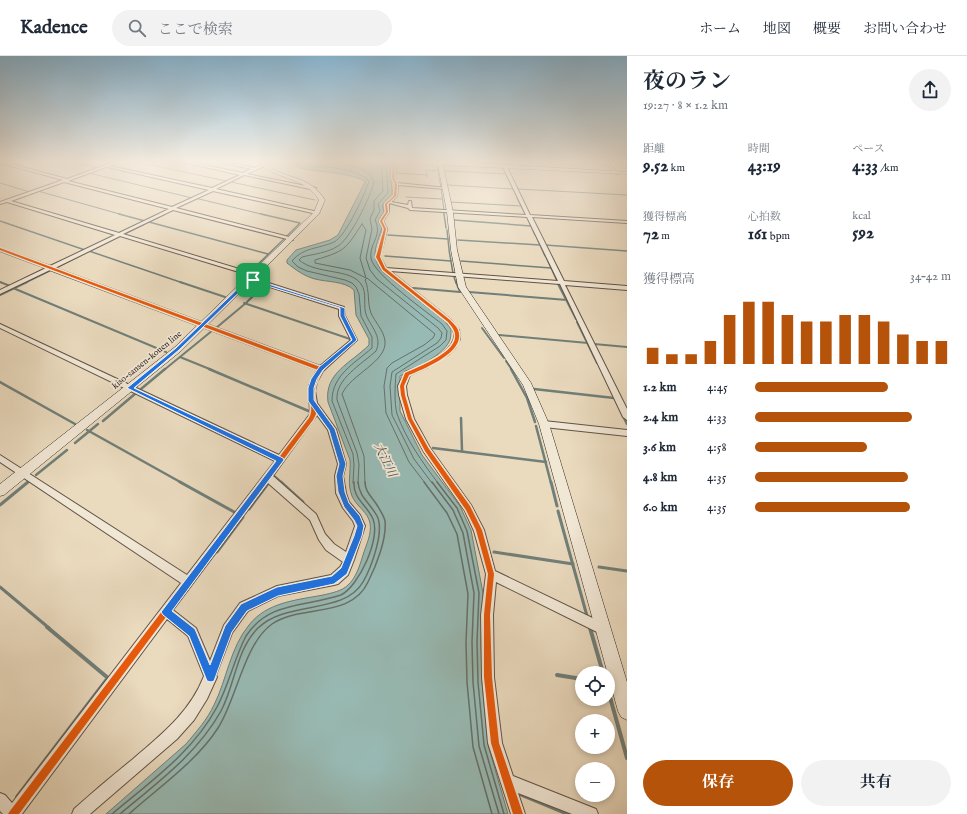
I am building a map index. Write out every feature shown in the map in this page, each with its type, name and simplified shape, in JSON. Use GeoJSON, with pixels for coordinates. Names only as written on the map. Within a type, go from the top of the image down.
{"type":"FeatureCollection","features":[{"type":"Feature","properties":{"kind":"street"},"geometry":{"type":"LineString","coordinates":[[0,204],[21,196]]}},
{"type":"Feature","properties":{"kind":"street"},"geometry":{"type":"LineString","coordinates":[[126,196],[291,239]]}},
{"type":"Feature","properties":{"kind":"street"},"geometry":{"type":"LineString","coordinates":[[0,292],[52,269],[200,196]]}},
{"type":"Feature","properties":{"kind":"street"},"geometry":{"type":"LineString","coordinates":[[242,196],[317,213],[322,200],[320,196]]}},
{"type":"Feature","properties":{"kind":"street"},"geometry":{"type":"LineString","coordinates":[[394,196],[385,207],[387,212],[381,221],[385,229],[378,257],[384,269],[456,326],[458,334],[456,343],[448,353],[428,365],[407,374],[402,386],[403,395],[406,408],[415,431],[426,450],[468,508],[478,530],[491,574],[488,615],[488,676],[495,743],[509,782],[518,814]]}},
{"type":"Feature","properties":{"kind":"street"},"geometry":{"type":"LineString","coordinates":[[446,196],[459,275],[466,294],[528,385],[544,424],[627,711]]}},
{"type":"Feature","properties":{"kind":"street"},"geometry":{"type":"LineString","coordinates":[[518,196],[627,417]]}},
{"type":"Feature","properties":{"kind":"street"},"geometry":{"type":"LineString","coordinates":[[0,800],[13,814],[281,460],[314,414],[311,401],[311,388],[314,379],[321,369],[354,340],[342,316],[342,308],[252,277],[8,201]]}},
{"type":"Feature","properties":{"kind":"street"},"geometry":{"type":"LineString","coordinates":[[388,202],[410,205],[410,209],[627,222]]}},
{"type":"Feature","properties":{"kind":"street","name":"kiso-sansen-kouen line"},"geometry":{"type":"LineString","coordinates":[[0,491],[178,349],[317,213]]}},
{"type":"Feature","properties":{"kind":"street"},"geometry":{"type":"LineString","coordinates":[[0,249],[321,369]]}},
{"type":"Feature","properties":{"kind":"street"},"geometry":{"type":"LineString","coordinates":[[384,269],[627,288]]}},
{"type":"Feature","properties":{"kind":"street"},"geometry":{"type":"LineString","coordinates":[[0,326],[281,460]]}},
{"type":"Feature","properties":{"kind":"street"},"geometry":{"type":"LineString","coordinates":[[79,814],[172,734],[196,705],[203,695],[211,677],[228,629],[244,607],[277,592],[334,580],[344,571],[360,526],[358,518],[346,505],[342,492],[339,476],[342,464],[332,429],[326,422],[318,407],[311,401]]}},
{"type":"Feature","properties":{"kind":"street"},"geometry":{"type":"LineString","coordinates":[[544,424],[627,433]]}},
{"type":"Feature","properties":{"kind":"street"},"geometry":{"type":"LineString","coordinates":[[0,458],[188,582]]}},
{"type":"Feature","properties":{"kind":"street"},"geometry":{"type":"LineString","coordinates":[[268,477],[313,517],[322,537],[330,547],[349,560]]}},
{"type":"Feature","properties":{"kind":"street"},"geometry":{"type":"LineString","coordinates":[[491,574],[603,629]]}},
{"type":"Feature","properties":{"kind":"street"},"geometry":{"type":"LineString","coordinates":[[166,612],[192,632],[211,677]]}},
{"type":"Feature","properties":{"kind":"street"},"geometry":{"type":"LineString","coordinates":[[509,782],[591,814]]}},
{"type":"Feature","properties":{"kind":"water","name":"大江川"},"geometry":{"type":"Polygon","coordinates":[[[358,196],[390,196],[382,205],[384,212],[379,221],[382,227],[376,245],[376,261],[383,272],[445,321],[451,329],[450,341],[440,353],[427,362],[400,376],[400,411],[422,455],[460,506],[471,530],[483,593],[481,642],[482,682],[488,745],[508,814],[106,814],[186,744],[201,726],[208,716],[218,695],[237,644],[256,617],[264,611],[283,603],[340,590],[351,582],[357,571],[368,539],[370,523],[367,516],[352,496],[349,482],[350,460],[328,402],[328,392],[330,383],[334,376],[340,369],[369,345],[369,339],[356,315],[354,290],[341,283],[311,278],[287,263],[287,260],[296,250],[330,240],[338,235],[358,196]]]}},
{"type":"Feature","properties":{"kind":"waterway"},"geometry":{"type":"LineString","coordinates":[[57,196],[123,215]]}},
{"type":"Feature","properties":{"kind":"waterway"},"geometry":{"type":"LineString","coordinates":[[185,196],[192,198]]}},
{"type":"Feature","properties":{"kind":"waterway"},"geometry":{"type":"LineString","coordinates":[[298,196],[315,200]]}},
{"type":"Feature","properties":{"kind":"waterway"},"geometry":{"type":"LineString","coordinates":[[442,196],[444,210]]}},
{"type":"Feature","properties":{"kind":"waterway"},"geometry":{"type":"LineString","coordinates":[[406,197],[442,199]]}},
{"type":"Feature","properties":{"kind":"waterway"},"geometry":{"type":"LineString","coordinates":[[195,198],[265,215]]}},
{"type":"Feature","properties":{"kind":"waterway"},"geometry":{"type":"LineString","coordinates":[[517,198],[521,206]]}},
{"type":"Feature","properties":{"kind":"waterway"},"geometry":{"type":"LineString","coordinates":[[165,214],[195,199]]}},
{"type":"Feature","properties":{"kind":"waterway"},"geometry":{"type":"LineString","coordinates":[[450,202],[521,206]]}},
{"type":"Feature","properties":{"kind":"waterway"},"geometry":{"type":"LineString","coordinates":[[521,206],[525,214]]}},
{"type":"Feature","properties":{"kind":"waterway"},"geometry":{"type":"LineString","coordinates":[[119,214],[145,221]]}},
{"type":"Feature","properties":{"kind":"waterway"},"geometry":{"type":"LineString","coordinates":[[90,251],[165,214]]}},
{"type":"Feature","properties":{"kind":"waterway"},"geometry":{"type":"LineString","coordinates":[[261,214],[300,223],[286,237]]}},
{"type":"Feature","properties":{"kind":"waterway"},"geometry":{"type":"LineString","coordinates":[[444,214],[446,228]]}},
{"type":"Feature","properties":{"kind":"waterway"},"geometry":{"type":"LineString","coordinates":[[527,217],[531,226]]}},
{"type":"Feature","properties":{"kind":"waterway"},"geometry":{"type":"LineString","coordinates":[[454,220],[531,226]]}},
{"type":"Feature","properties":{"kind":"waterway"},"geometry":{"type":"LineString","coordinates":[[0,221],[85,250]]}},
{"type":"Feature","properties":{"kind":"waterway"},"geometry":{"type":"LineString","coordinates":[[149,222],[268,254]]}},
{"type":"Feature","properties":{"kind":"waterway"},"geometry":{"type":"LineString","coordinates":[[531,226],[535,235]]}},
{"type":"Feature","properties":{"kind":"waterway"},"geometry":{"type":"LineString","coordinates":[[447,230],[448,239]]}},
{"type":"Feature","properties":{"kind":"waterway"},"geometry":{"type":"LineString","coordinates":[[388,235],[448,239]]}},
{"type":"Feature","properties":{"kind":"waterway"},"geometry":{"type":"LineString","coordinates":[[536,236],[545,256]]}},
{"type":"Feature","properties":{"kind":"waterway"},"geometry":{"type":"LineString","coordinates":[[250,272],[284,239]]}},
{"type":"Feature","properties":{"kind":"waterway"},"geometry":{"type":"LineString","coordinates":[[448,239],[449,249]]}},
{"type":"Feature","properties":{"kind":"waterway"},"geometry":{"type":"LineString","coordinates":[[458,240],[540,245]]}},
{"type":"Feature","properties":{"kind":"waterway"},"geometry":{"type":"LineString","coordinates":[[545,245],[627,251]]}},
{"type":"Feature","properties":{"kind":"waterway"},"geometry":{"type":"LineString","coordinates":[[449,250],[451,261]]}},
{"type":"Feature","properties":{"kind":"waterway"},"geometry":{"type":"LineString","coordinates":[[25,283],[90,251]]}},
{"type":"Feature","properties":{"kind":"waterway"},"geometry":{"type":"LineString","coordinates":[[90,251],[183,283]]}},
{"type":"Feature","properties":{"kind":"waterway"},"geometry":{"type":"LineString","coordinates":[[385,256],[451,261]]}},
{"type":"Feature","properties":{"kind":"waterway"},"geometry":{"type":"LineString","coordinates":[[546,257],[557,281]]}},
{"type":"Feature","properties":{"kind":"waterway"},"geometry":{"type":"LineString","coordinates":[[451,261],[453,273]]}},
{"type":"Feature","properties":{"kind":"waterway"},"geometry":{"type":"LineString","coordinates":[[461,261],[551,268]]}},
{"type":"Feature","properties":{"kind":"waterway"},"geometry":{"type":"LineString","coordinates":[[266,282],[269,277],[267,277]]}},
{"type":"Feature","properties":{"kind":"waterway"},"geometry":{"type":"LineString","coordinates":[[454,277],[456,283]]}},
{"type":"Feature","properties":{"kind":"waterway"},"geometry":{"type":"LineString","coordinates":[[2,283],[0,282],[10,286]]}},
{"type":"Feature","properties":{"kind":"waterway"},"geometry":{"type":"LineString","coordinates":[[14,288],[27,282]]}},
{"type":"Feature","properties":{"kind":"waterway"},"geometry":{"type":"LineString","coordinates":[[413,288],[460,292],[456,282]]}},
{"type":"Feature","properties":{"kind":"waterway"},"geometry":{"type":"LineString","coordinates":[[183,283],[225,297]]}},
{"type":"Feature","properties":{"kind":"waterway"},"geometry":{"type":"LineString","coordinates":[[558,284],[566,300]]}},
{"type":"Feature","properties":{"kind":"waterway"},"geometry":{"type":"LineString","coordinates":[[245,303],[264,285]]}},
{"type":"Feature","properties":{"kind":"waterway"},"geometry":{"type":"LineString","coordinates":[[0,295],[14,288]]}},
{"type":"Feature","properties":{"kind":"waterway"},"geometry":{"type":"LineString","coordinates":[[14,288],[166,352]]}},
{"type":"Feature","properties":{"kind":"waterway"},"geometry":{"type":"LineString","coordinates":[[469,292],[566,300]]}},
{"type":"Feature","properties":{"kind":"waterway"},"geometry":{"type":"LineString","coordinates":[[566,300],[576,319]]}},
{"type":"Feature","properties":{"kind":"waterway"},"geometry":{"type":"LineString","coordinates":[[216,328],[245,303]]}},
{"type":"Feature","properties":{"kind":"waterway"},"geometry":{"type":"LineString","coordinates":[[245,303],[350,339]]}},
{"type":"Feature","properties":{"kind":"waterway"},"geometry":{"type":"LineString","coordinates":[[577,322],[587,343]]}},
{"type":"Feature","properties":{"kind":"waterway"},"geometry":{"type":"LineString","coordinates":[[482,328],[504,358]]}},
{"type":"Feature","properties":{"kind":"waterway"},"geometry":{"type":"LineString","coordinates":[[164,370],[213,330]]}},
{"type":"Feature","properties":{"kind":"waterway"},"geometry":{"type":"LineString","coordinates":[[499,335],[587,343]]}},
{"type":"Feature","properties":{"kind":"waterway"},"geometry":{"type":"LineString","coordinates":[[587,343],[597,363]]}},
{"type":"Feature","properties":{"kind":"waterway"},"geometry":{"type":"LineString","coordinates":[[594,344],[627,347]]}},
{"type":"Feature","properties":{"kind":"waterway"},"geometry":{"type":"LineString","coordinates":[[180,357],[212,370]]}},
{"type":"Feature","properties":{"kind":"waterway"},"geometry":{"type":"LineString","coordinates":[[506,361],[512,370]]}},
{"type":"Feature","properties":{"kind":"waterway"},"geometry":{"type":"LineString","coordinates":[[141,389],[165,369]]}},
{"type":"Feature","properties":{"kind":"waterway"},"geometry":{"type":"LineString","coordinates":[[209,369],[311,412]]}},
{"type":"Feature","properties":{"kind":"waterway"},"geometry":{"type":"LineString","coordinates":[[511,369],[527,398],[535,422]]}},
{"type":"Feature","properties":{"kind":"waterway"},"geometry":{"type":"LineString","coordinates":[[0,382],[75,424]]}},
{"type":"Feature","properties":{"kind":"waterway"},"geometry":{"type":"LineString","coordinates":[[534,389],[614,398]]}},
{"type":"Feature","properties":{"kind":"waterway"},"geometry":{"type":"LineString","coordinates":[[103,421],[136,393]]}},
{"type":"Feature","properties":{"kind":"waterway"},"geometry":{"type":"LineString","coordinates":[[623,416],[627,424]]}},
{"type":"Feature","properties":{"kind":"waterway"},"geometry":{"type":"LineString","coordinates":[[461,418],[462,451]]}},
{"type":"Feature","properties":{"kind":"waterway"},"geometry":{"type":"LineString","coordinates":[[89,431],[98,424]]}},
{"type":"Feature","properties":{"kind":"waterway"},"geometry":{"type":"LineString","coordinates":[[536,426],[545,462]]}},
{"type":"Feature","properties":{"kind":"waterway"},"geometry":{"type":"LineString","coordinates":[[75,443],[89,431]]}},
{"type":"Feature","properties":{"kind":"waterway"},"geometry":{"type":"LineString","coordinates":[[89,431],[182,483]]}},
{"type":"Feature","properties":{"kind":"waterway"},"geometry":{"type":"LineString","coordinates":[[433,448],[545,462]]}},
{"type":"Feature","properties":{"kind":"waterway"},"geometry":{"type":"LineString","coordinates":[[36,475],[67,450]]}},
{"type":"Feature","properties":{"kind":"waterway"},"geometry":{"type":"LineString","coordinates":[[545,462],[551,483]]}},
{"type":"Feature","properties":{"kind":"waterway"},"geometry":{"type":"LineString","coordinates":[[274,476],[282,483]]}},
{"type":"Feature","properties":{"kind":"waterway"},"geometry":{"type":"LineString","coordinates":[[0,505],[28,482]]}},
{"type":"Feature","properties":{"kind":"waterway"},"geometry":{"type":"LineString","coordinates":[[180,482],[236,513]]}},
{"type":"Feature","properties":{"kind":"waterway"},"geometry":{"type":"LineString","coordinates":[[281,482],[303,502]]}},
{"type":"Feature","properties":{"kind":"waterway"},"geometry":{"type":"LineString","coordinates":[[551,482],[557,506]]}},
{"type":"Feature","properties":{"kind":"waterway"},"geometry":{"type":"LineString","coordinates":[[249,509],[267,485]]}},
{"type":"Feature","properties":{"kind":"waterway"},"geometry":{"type":"LineString","coordinates":[[558,511],[573,564]]}},
{"type":"Feature","properties":{"kind":"waterway"},"geometry":{"type":"LineString","coordinates":[[217,552],[243,517]]}},
{"type":"Feature","properties":{"kind":"waterway"},"geometry":{"type":"LineString","coordinates":[[494,552],[573,564]]}},
{"type":"Feature","properties":{"kind":"waterway"},"geometry":{"type":"LineString","coordinates":[[573,564],[587,616]]}},
{"type":"Feature","properties":{"kind":"waterway"},"geometry":{"type":"LineString","coordinates":[[599,567],[627,571]]}},
{"type":"Feature","properties":{"kind":"waterway"},"geometry":{"type":"LineString","coordinates":[[0,587],[49,628]]}},
{"type":"Feature","properties":{"kind":"waterway"},"geometry":{"type":"LineString","coordinates":[[17,797],[108,678],[47,627]]}},
{"type":"Feature","properties":{"kind":"waterway"},"geometry":{"type":"LineString","coordinates":[[590,628],[601,666]]}},
{"type":"Feature","properties":{"kind":"waterway"},"geometry":{"type":"LineString","coordinates":[[557,675],[575,678]]}},
{"type":"Feature","properties":{"kind":"waterway"},"geometry":{"type":"LineString","coordinates":[[612,706],[627,758]]}},
{"type":"Feature","properties":{"kind":"waterway"},"geometry":{"type":"LineString","coordinates":[[522,795],[568,814]]}},
{"type":"Feature","properties":{"kind":"cycle path"},"geometry":{"type":"LineString","coordinates":[[395,196],[386,204],[387,212],[381,221],[385,229],[378,257],[384,269],[449,321],[456,330],[457,339],[453,347],[446,354],[407,374],[402,386],[403,395],[410,419],[427,450],[468,508],[479,530],[491,574],[487,615],[488,677],[495,743],[518,814]]}},
{"type":"Feature","properties":{"kind":"cycle path"},"geometry":{"type":"LineString","coordinates":[[0,249],[321,369],[312,386],[314,414],[311,419],[13,814]]}},
{"type":"Feature","properties":{"kind":"route"},"geometry":{"type":"LineString","coordinates":[[250,279],[253,280],[342,308],[342,316],[354,340],[321,369],[314,379],[311,388],[311,401],[318,407],[326,422],[332,429],[342,464],[339,476],[342,492],[346,505],[358,518],[360,526],[358,536],[344,571],[334,580],[303,588],[277,592],[244,607],[228,629],[211,677],[192,632],[166,612],[281,460],[130,388],[178,349],[250,279]]}}]}
